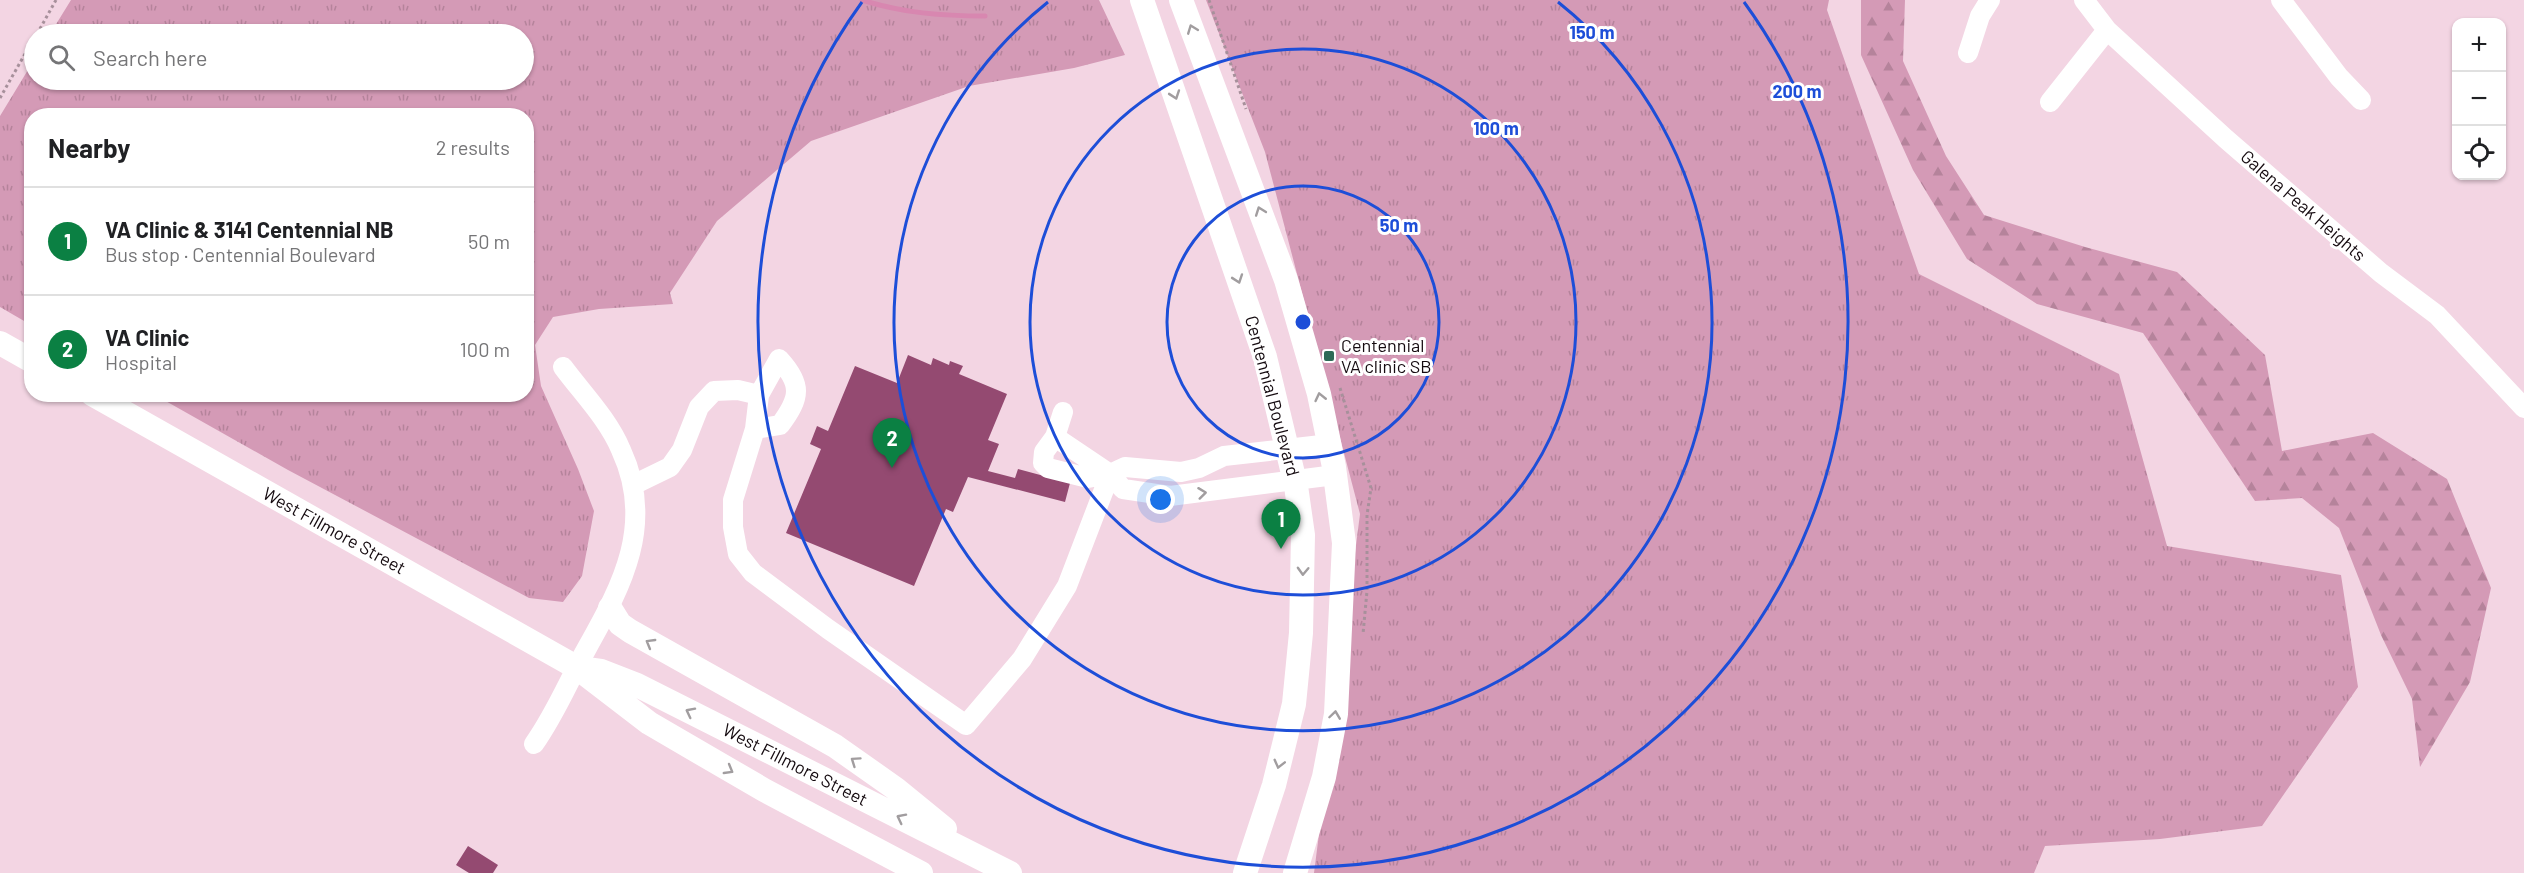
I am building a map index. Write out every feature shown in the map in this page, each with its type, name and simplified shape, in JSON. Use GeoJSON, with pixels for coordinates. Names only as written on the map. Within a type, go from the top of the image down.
{"type":"FeatureCollection","features":[{"type":"Feature","properties":{"kind":"main road","name":"Centennial Boulevard"},"geometry":{"type":"LineString","coordinates":[[1142,0],[1265,357],[1295,479],[1304,552],[1301,633],[1294,705],[1274,785],[1245,873]]}},
{"type":"Feature","properties":{"kind":"main road"},"geometry":{"type":"LineString","coordinates":[[1180,0],[1286,280],[1319,394],[1330,444],[1344,543],[1336,714],[1321,788],[1295,873]]}},
{"type":"Feature","properties":{"kind":"main road"},"geometry":{"type":"LineString","coordinates":[[0,343],[24,356]]}},
{"type":"Feature","properties":{"kind":"main road","name":"West Fillmore Street"},"geometry":{"type":"LineString","coordinates":[[106,402],[576,667],[649,723],[764,790],[921,873]]}},
{"type":"Feature","properties":{"kind":"main road"},"geometry":{"type":"LineString","coordinates":[[610,608],[620,624],[640,638],[835,746],[896,789],[985,860]]}},
{"type":"Feature","properties":{"kind":"main road","name":"West Fillmore Street"},"geometry":{"type":"LineString","coordinates":[[576,667],[601,671],[637,685],[1010,873]]}},
{"type":"Feature","properties":{"kind":"street"},"geometry":{"type":"LineString","coordinates":[[1968,53],[1980,16],[1990,0]]}},
{"type":"Feature","properties":{"kind":"street","name":"Galena Peak Heights"},"geometry":{"type":"LineString","coordinates":[[2084,0],[2107,30],[2322,223],[2381,273],[2437,315],[2524,408]]}},
{"type":"Feature","properties":{"kind":"street"},"geometry":{"type":"LineString","coordinates":[[2281,0],[2339,77],[2361,100]]}},
{"type":"Feature","properties":{"kind":"street"},"geometry":{"type":"LineString","coordinates":[[2050,102],[2107,30]]}},
{"type":"Feature","properties":{"kind":"street"},"geometry":{"type":"LineString","coordinates":[[755,429],[780,425],[788,415],[798,388],[794,375],[779,359],[759,395],[755,429],[733,500],[733,527],[738,555],[753,573],[966,725],[1022,659],[1067,586],[1110,474]]}},
{"type":"Feature","properties":{"kind":"street"},"geometry":{"type":"LineString","coordinates":[[534,744],[554,717],[576,667],[610,608],[627,568],[632,547],[635,513],[633,485],[621,450],[613,435],[563,367]]}},
{"type":"Feature","properties":{"kind":"street"},"geometry":{"type":"LineString","coordinates":[[633,485],[670,467],[681,450],[699,407],[714,391],[738,390],[759,395]]}},
{"type":"Feature","properties":{"kind":"street"},"geometry":{"type":"LineString","coordinates":[[1062,412],[1055,437],[1044,452],[1043,463],[1048,468],[1088,478],[1110,474],[1125,467],[1181,472],[1199,468],[1224,456],[1330,444]]}},
{"type":"Feature","properties":{"kind":"street"},"geometry":{"type":"LineString","coordinates":[[1055,437],[1110,474],[1123,489],[1170,496],[1335,475]]}},
{"type":"Feature","properties":{"kind":"path"},"geometry":{"type":"LineString","coordinates":[[43,24],[56,0]]}},
{"type":"Feature","properties":{"kind":"path"},"geometry":{"type":"LineString","coordinates":[[0,98],[24,57]]}},
{"type":"Feature","properties":{"kind":"green space"},"geometry":{"type":"Polygon","coordinates":[[[71,0],[1099,0],[1125,55],[1074,68],[969,86],[811,141],[717,221],[670,293],[673,304],[599,309],[553,317],[535,345],[541,386],[594,511],[582,576],[563,602],[529,598],[288,470],[167,402],[534,402],[534,108],[24,108],[24,321],[0,307],[0,116],[24,76],[24,90],[534,90],[534,24],[56,24],[71,0]]]}},
{"type":"Feature","properties":{"kind":"green space"},"geometry":{"type":"Polygon","coordinates":[[[1206,0],[1829,0],[1827,10],[1919,274],[2119,374],[2167,546],[2341,575],[2358,687],[2262,826],[2160,839],[2045,846],[2034,873],[1314,873],[1360,514],[1265,152],[1206,0]]]}},
{"type":"Feature","properties":{"kind":"green space"},"geometry":{"type":"Polygon","coordinates":[[[1861,0],[1905,0],[1903,61],[1946,156],[1984,215],[2085,247],[2177,272],[2265,355],[2282,451],[2373,433],[2447,479],[2491,588],[2470,682],[2420,767],[2412,699],[2381,635],[2339,528],[2302,498],[2255,501],[2143,333],[2037,304],[1967,259],[1913,170],[1861,55],[1861,0]]]}},
{"type":"Feature","properties":{"kind":"building"},"geometry":{"type":"Polygon","coordinates":[[[908,355],[931,365],[933,358],[949,365],[950,361],[963,366],[959,374],[1007,394],[988,440],[999,444],[988,471],[1015,478],[1018,469],[1070,483],[1065,502],[968,477],[953,512],[946,509],[914,586],[786,533],[821,449],[810,444],[817,426],[828,431],[855,366],[897,383],[908,355]]]}},
{"type":"Feature","properties":{"kind":"building"},"geometry":{"type":"Polygon","coordinates":[[[468,846],[498,865],[493,873],[469,873],[456,865],[468,846]]]}},
{"type":"Feature","properties":{"kind":"waterway"},"geometry":{"type":"LineString","coordinates":[[862,0],[923,13],[985,16]]}},
{"type":"Feature","properties":{"kind":"place","name":"Centennial VA clinic SB"},"geometry":{"type":"Point","coordinates":[1329,356]}},
{"type":"Feature","properties":{"kind":"place","name":"VA Clinic"},"geometry":{"type":"Point","coordinates":[892,468]}},
{"type":"Feature","properties":{"kind":"place","name":"VA Clinic & 3141 Centennial NB"},"geometry":{"type":"Point","coordinates":[1281,549]}}]}
